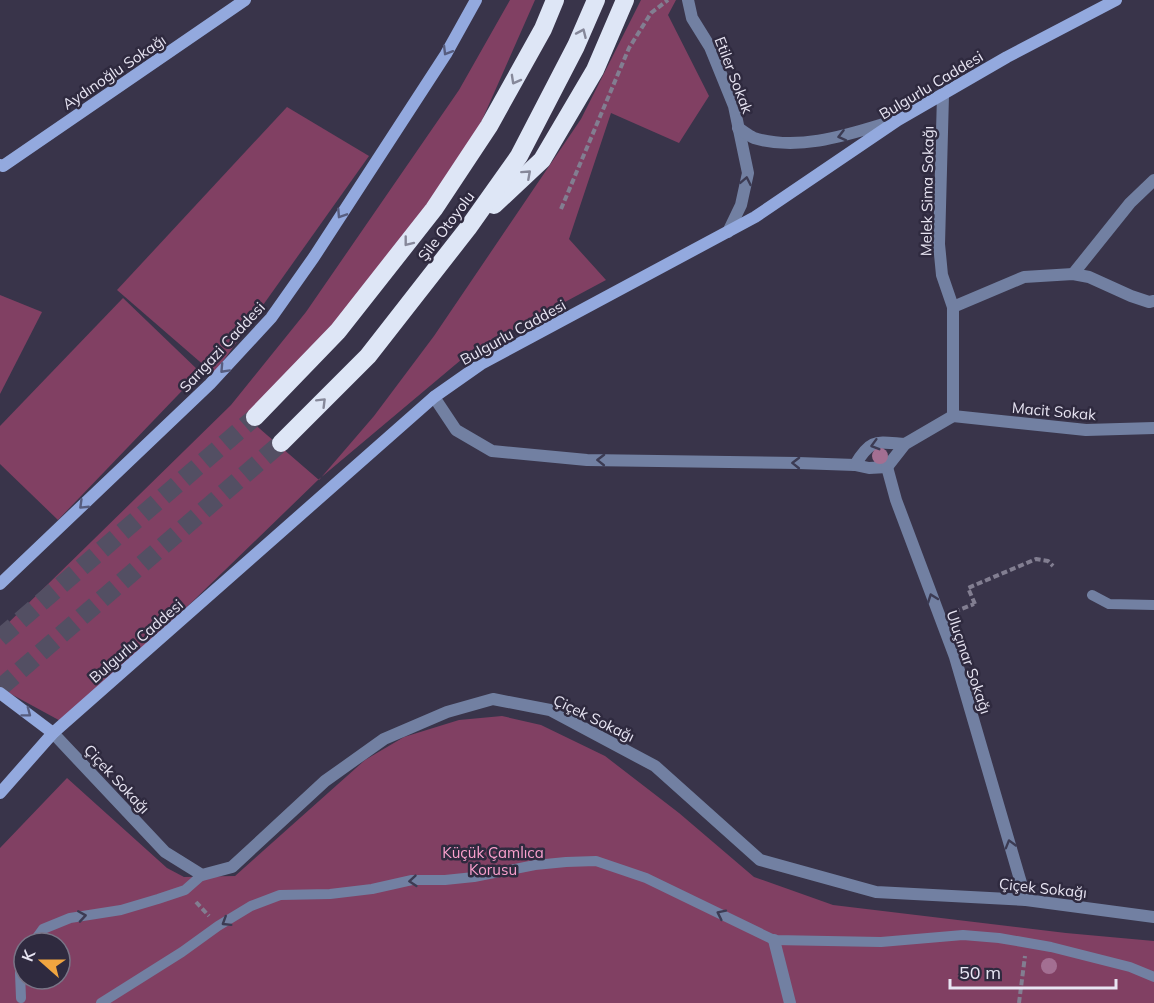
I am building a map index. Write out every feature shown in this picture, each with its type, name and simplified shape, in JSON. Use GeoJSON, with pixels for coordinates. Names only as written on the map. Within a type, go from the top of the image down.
{"type":"FeatureCollection","features":[{"type":"Feature","properties":{"kind":"highway","name":"Şile Otoyolu"},"geometry":{"type":"LineString","coordinates":[[255,417],[338,331],[434,209],[489,126],[543,28],[554,0]]}},
{"type":"Feature","properties":{"kind":"highway","name":"Şile Otoyolu"},"geometry":{"type":"LineString","coordinates":[[281,443],[368,356],[468,228],[519,156],[576,46],[596,0]]}},
{"type":"Feature","properties":{"kind":"highway"},"geometry":{"type":"LineString","coordinates":[[468,228],[543,160],[595,70],[625,0]]}},
{"type":"Feature","properties":{"kind":"main road","name":"Aydınoğlu Sokağı"},"geometry":{"type":"LineString","coordinates":[[0,165],[3,166],[245,0]]}},
{"type":"Feature","properties":{"kind":"main road","name":"Sarıgazi Caddesi"},"geometry":{"type":"LineString","coordinates":[[0,584],[210,384],[272,318],[446,54],[476,0]]}},
{"type":"Feature","properties":{"kind":"main road","name":"Bulgurlu Caddesi"},"geometry":{"type":"LineString","coordinates":[[0,793],[53,733],[434,397],[481,364],[755,217],[898,120],[1007,57],[1116,0]]}},
{"type":"Feature","properties":{"kind":"main road"},"geometry":{"type":"LineString","coordinates":[[0,693],[53,733]]}},
{"type":"Feature","properties":{"kind":"street","name":"Etiler Sokak"},"geometry":{"type":"LineString","coordinates":[[688,0],[692,18],[710,47],[734,106],[748,173],[741,206],[728,232]]}},
{"type":"Feature","properties":{"kind":"street","name":"Melek Sima Sokağı"},"geometry":{"type":"LineString","coordinates":[[943,95],[939,244],[942,275],[953,308],[953,417]]}},
{"type":"Feature","properties":{"kind":"street","name":"Etiler Sokak"},"geometry":{"type":"LineString","coordinates":[[738,128],[753,137],[779,141],[816,142],[898,120]]}},
{"type":"Feature","properties":{"kind":"street"},"geometry":{"type":"LineString","coordinates":[[1073,274],[1130,203],[1154,180]]}},
{"type":"Feature","properties":{"kind":"street"},"geometry":{"type":"LineString","coordinates":[[953,308],[1024,277],[1073,274],[1089,277],[1131,296],[1149,302],[1154,301]]}},
{"type":"Feature","properties":{"kind":"street"},"geometry":{"type":"LineString","coordinates":[[434,397],[456,430],[492,452],[587,460],[855,465],[869,468],[887,466],[904,444],[953,417]]}},
{"type":"Feature","properties":{"kind":"street","name":"Macit Sokak"},"geometry":{"type":"LineString","coordinates":[[953,417],[1086,430],[1154,428]]}},
{"type":"Feature","properties":{"kind":"street"},"geometry":{"type":"LineString","coordinates":[[855,465],[865,448],[878,442],[904,444]]}},
{"type":"Feature","properties":{"kind":"street","name":"Uluçınar Sokağı"},"geometry":{"type":"LineString","coordinates":[[887,466],[896,500],[955,657],[1026,900]]}},
{"type":"Feature","properties":{"kind":"street","name":"Çiçek Sokağı"},"geometry":{"type":"LineString","coordinates":[[53,733],[165,852],[202,874],[232,867],[325,781],[384,739],[447,712],[493,699],[550,710],[655,766],[760,860],[876,892],[1026,900],[1154,917]]}},
{"type":"Feature","properties":{"kind":"street"},"geometry":{"type":"LineString","coordinates":[[774,940],[790,1003]]}},
{"type":"Feature","properties":{"kind":"lane"},"geometry":{"type":"LineString","coordinates":[[1092,595],[1109,604],[1154,605]]}},
{"type":"Feature","properties":{"kind":"lane"},"geometry":{"type":"LineString","coordinates":[[101,1003],[251,906],[280,895],[330,894],[372,889],[412,880],[445,880],[474,877],[535,865],[596,861],[646,878],[774,940],[881,942],[963,935],[1027,943],[1130,967],[1154,977]]}},
{"type":"Feature","properties":{"kind":"lane"},"geometry":{"type":"LineString","coordinates":[[42,931],[70,918],[121,910],[185,890],[202,874]]}},
{"type":"Feature","properties":{"kind":"lane"},"geometry":{"type":"LineString","coordinates":[[21,991],[21,998]]}},
{"type":"Feature","properties":{"kind":"path"},"geometry":{"type":"LineString","coordinates":[[561,209],[629,48],[651,13],[668,0]]}},
{"type":"Feature","properties":{"kind":"path"},"geometry":{"type":"LineString","coordinates":[[957,611],[976,603],[968,588],[1036,559],[1048,561],[1053,566]]}},
{"type":"Feature","properties":{"kind":"path"},"geometry":{"type":"LineString","coordinates":[[185,890],[218,926]]}},
{"type":"Feature","properties":{"kind":"path"},"geometry":{"type":"LineString","coordinates":[[1019,1003],[1027,943]]}},
{"type":"Feature","properties":{"kind":"green space"},"geometry":{"type":"Polygon","coordinates":[[[510,0],[535,0],[479,127],[417,231],[252,422],[319,480],[66,724],[0,688],[0,631],[231,405],[306,312],[459,90],[510,0]]]}},
{"type":"Feature","properties":{"kind":"green space"},"geometry":{"type":"Polygon","coordinates":[[[641,0],[676,0],[668,15],[709,96],[679,143],[611,113],[569,239],[606,280],[468,354],[322,477],[374,416],[434,336],[581,119],[641,0]]]}},
{"type":"Feature","properties":{"kind":"green space"},"geometry":{"type":"Polygon","coordinates":[[[287,107],[369,156],[214,374],[117,290],[287,107]]]}},
{"type":"Feature","properties":{"kind":"green space"},"geometry":{"type":"Polygon","coordinates":[[[0,295],[42,312],[0,394],[0,295]]]}},
{"type":"Feature","properties":{"kind":"green space"},"geometry":{"type":"Polygon","coordinates":[[[123,298],[200,372],[58,520],[0,464],[0,426],[123,298]]]}},
{"type":"Feature","properties":{"kind":"green space","name":"Küçük Çamlıca Korusu"},"geometry":{"type":"Polygon","coordinates":[[[502,716],[541,725],[605,756],[679,813],[754,877],[833,905],[1066,933],[1154,941],[1154,1003],[0,1003],[0,848],[67,778],[167,868],[184,877],[235,876],[365,760],[404,737],[459,720],[502,716]]]}},
{"type":"Feature","properties":{"kind":"tunnel"},"geometry":{"type":"LineString","coordinates":[[0,638],[255,417]]}},
{"type":"Feature","properties":{"kind":"tunnel"},"geometry":{"type":"LineString","coordinates":[[0,688],[281,443]]}}]}
